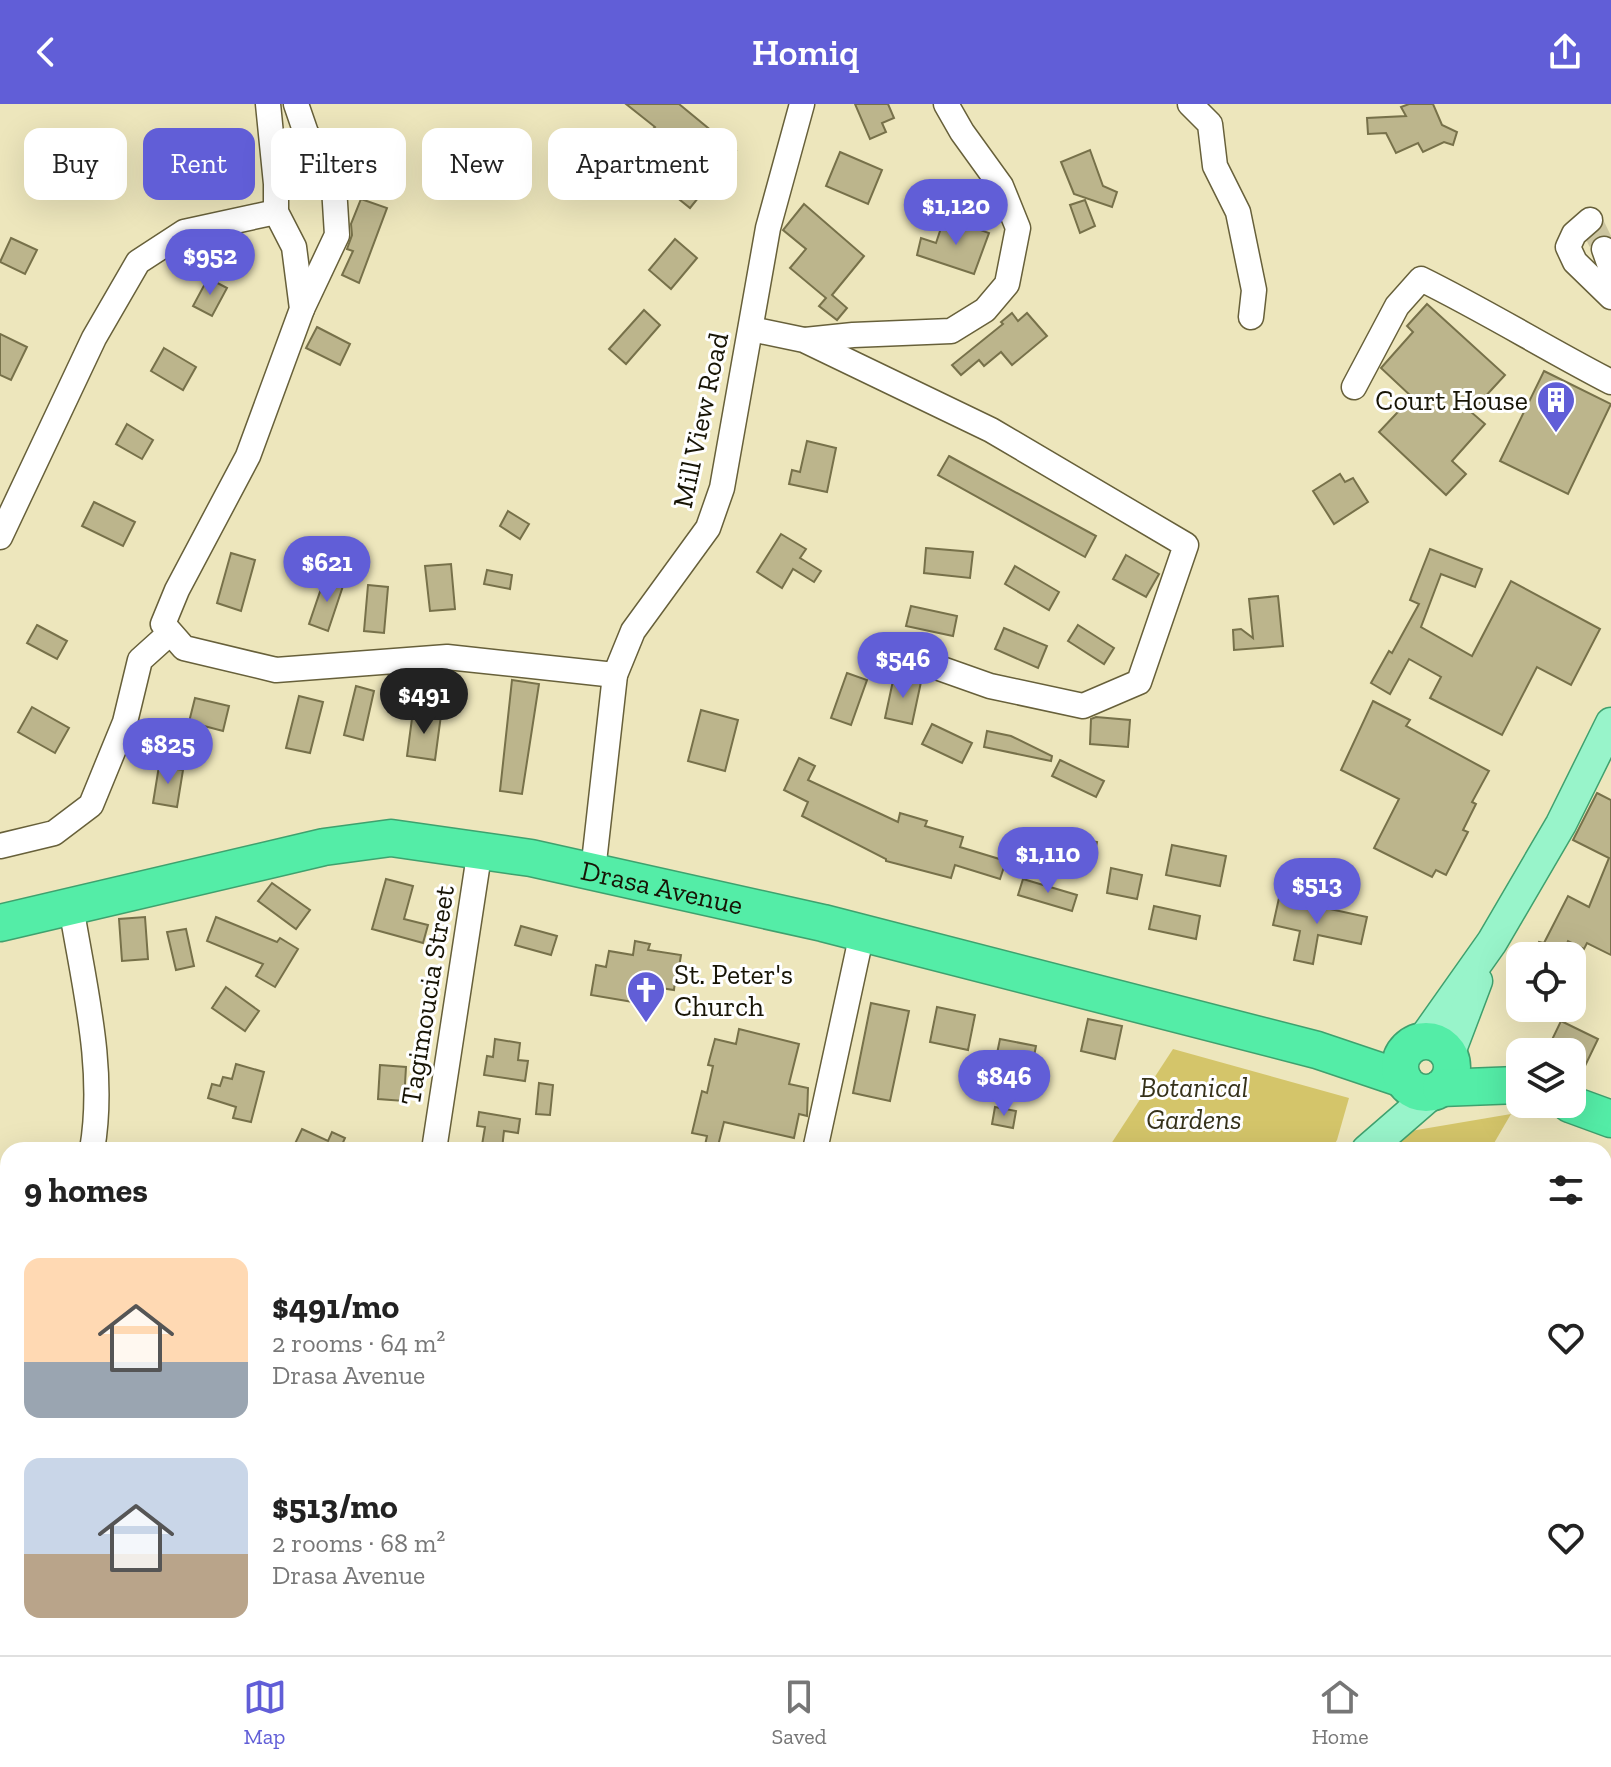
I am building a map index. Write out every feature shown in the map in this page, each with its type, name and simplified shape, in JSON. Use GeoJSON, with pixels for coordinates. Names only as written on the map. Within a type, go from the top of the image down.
{"type":"FeatureCollection","features":[{"type":"Feature","properties":{"kind":"highway","name":"Drasa Avenue"},"geometry":{"type":"LineString","coordinates":[[0,923],[324,847],[391,838],[480,849],[593,871],[862,933],[1317,1050],[1506,1083]]}},
{"type":"Feature","properties":{"kind":"highway"},"geometry":{"type":"LineString","coordinates":[[1586,1110],[1611,1119]]}},
{"type":"Feature","properties":{"kind":"main road"},"geometry":{"type":"LineString","coordinates":[[1373,1142],[1427,1068],[1492,942],[1561,824],[1611,723]]}},
{"type":"Feature","properties":{"kind":"street"},"geometry":{"type":"LineString","coordinates":[[268,104],[276,212],[294,247],[302,309]]}},
{"type":"Feature","properties":{"kind":"street"},"geometry":{"type":"LineString","coordinates":[[296,104],[306,133],[333,171],[337,235],[302,309],[248,456],[177,590],[163,624],[184,648],[276,670],[447,657],[615,675]]}},
{"type":"Feature","properties":{"kind":"street","name":"Mill View Road"},"geometry":{"type":"LineString","coordinates":[[593,871],[615,675],[633,631],[708,528],[722,488],[768,228],[802,104]]}},
{"type":"Feature","properties":{"kind":"street"},"geometry":{"type":"LineString","coordinates":[[804,340],[951,331],[985,310],[1007,284],[1018,228],[1001,186],[946,104]]}},
{"type":"Feature","properties":{"kind":"street"},"geometry":{"type":"LineString","coordinates":[[1190,104],[1210,124],[1215,166],[1238,212],[1254,290],[1251,317]]}},
{"type":"Feature","properties":{"kind":"street"},"geometry":{"type":"LineString","coordinates":[[0,537],[94,338],[138,262],[184,232],[276,212]]}},
{"type":"Feature","properties":{"kind":"street"},"geometry":{"type":"LineString","coordinates":[[1590,220],[1574,234],[1568,247],[1575,262],[1611,297]]}},
{"type":"Feature","properties":{"kind":"street"},"geometry":{"type":"LineString","coordinates":[[1604,249],[1610,266],[1611,289]]}},
{"type":"Feature","properties":{"kind":"street"},"geometry":{"type":"LineString","coordinates":[[1354,387],[1397,306],[1421,279],[1469,302],[1535,342],[1611,382]]}},
{"type":"Feature","properties":{"kind":"street"},"geometry":{"type":"LineString","coordinates":[[751,329],[804,340],[991,430],[1186,545],[1139,682],[1083,706],[990,686],[891,651]]}},
{"type":"Feature","properties":{"kind":"street"},"geometry":{"type":"LineString","coordinates":[[0,846],[54,833],[91,805],[125,722],[140,660],[170,633]]}},
{"type":"Feature","properties":{"kind":"street","name":"Tagimoucia Street"},"geometry":{"type":"LineString","coordinates":[[435,1142],[480,849]]}},
{"type":"Feature","properties":{"kind":"street"},"geometry":{"type":"LineString","coordinates":[[71,906],[96,1063],[97,1113],[93,1142]]}},
{"type":"Feature","properties":{"kind":"street"},"geometry":{"type":"LineString","coordinates":[[817,1142],[862,933]]}},
{"type":"Feature","properties":{"kind":"green space","name":"Botanical Gardens"},"geometry":{"type":"Polygon","coordinates":[[[1173,1049],[1349,1098],[1336,1142],[1112,1142],[1173,1049]]]}},
{"type":"Feature","properties":{"kind":"green space"},"geometry":{"type":"Polygon","coordinates":[[[1506,1115],[1509,1118],[1495,1142],[1393,1142],[1399,1133],[1506,1115]]]}},
{"type":"Feature","properties":{"kind":"building"},"geometry":{"type":"Polygon","coordinates":[[[626,104],[679,104],[708,128],[654,128],[626,104]]]}},
{"type":"Feature","properties":{"kind":"building"},"geometry":{"type":"Polygon","coordinates":[[[855,104],[888,104],[894,118],[882,123],[886,132],[870,139],[855,104]]]}},
{"type":"Feature","properties":{"kind":"building"},"geometry":{"type":"Polygon","coordinates":[[[1433,104],[1442,125],[1457,132],[1453,145],[1444,142],[1423,152],[1418,143],[1396,153],[1386,133],[1368,134],[1367,118],[1406,116],[1401,107],[1433,104]]]}},
{"type":"Feature","properties":{"kind":"building"},"geometry":{"type":"Polygon","coordinates":[[[1090,150],[1103,186],[1117,192],[1112,207],[1074,194],[1061,162],[1090,150]]]}},
{"type":"Feature","properties":{"kind":"building"},"geometry":{"type":"Polygon","coordinates":[[[840,152],[882,170],[868,204],[826,186],[840,152]]]}},
{"type":"Feature","properties":{"kind":"building"},"geometry":{"type":"Polygon","coordinates":[[[361,200],[387,208],[359,283],[342,275],[353,251],[347,249],[352,235],[351,224],[361,200]]]}},
{"type":"Feature","properties":{"kind":"building"},"geometry":{"type":"Polygon","coordinates":[[[680,200],[696,200],[690,208],[680,200]]]}},
{"type":"Feature","properties":{"kind":"building"},"geometry":{"type":"Polygon","coordinates":[[[1085,200],[1095,226],[1080,233],[1070,205],[1085,200]]]}},
{"type":"Feature","properties":{"kind":"building"},"geometry":{"type":"Polygon","coordinates":[[[804,204],[864,256],[832,295],[847,308],[837,320],[819,306],[826,298],[790,268],[806,249],[783,230],[804,204]]]}},
{"type":"Feature","properties":{"kind":"building"},"geometry":{"type":"Polygon","coordinates":[[[943,222],[956,227],[958,222],[989,233],[974,274],[917,255],[921,238],[936,243],[943,222]]]}},
{"type":"Feature","properties":{"kind":"building"},"geometry":{"type":"Polygon","coordinates":[[[11,238],[37,250],[25,274],[0,262],[11,238]]]}},
{"type":"Feature","properties":{"kind":"building"},"geometry":{"type":"Polygon","coordinates":[[[675,239],[697,258],[671,289],[649,270],[675,239]]]}},
{"type":"Feature","properties":{"kind":"building"},"geometry":{"type":"Polygon","coordinates":[[[208,278],[227,288],[212,316],[193,306],[208,278]]]}},
{"type":"Feature","properties":{"kind":"building"},"geometry":{"type":"Polygon","coordinates":[[[1427,304],[1505,375],[1471,412],[1485,424],[1452,461],[1466,474],[1446,495],[1379,432],[1412,397],[1381,368],[1413,332],[1407,326],[1427,304]]]}},
{"type":"Feature","properties":{"kind":"building"},"geometry":{"type":"Polygon","coordinates":[[[644,310],[660,325],[626,364],[609,349],[644,310]]]}},
{"type":"Feature","properties":{"kind":"building"},"geometry":{"type":"Polygon","coordinates":[[[1012,313],[1018,321],[1027,313],[1047,336],[1012,365],[1001,352],[984,366],[979,360],[961,375],[952,365],[1003,324],[1001,322],[1012,313]]]}},
{"type":"Feature","properties":{"kind":"building"},"geometry":{"type":"Polygon","coordinates":[[[317,327],[350,344],[340,365],[306,348],[317,327]]]}},
{"type":"Feature","properties":{"kind":"building"},"geometry":{"type":"Polygon","coordinates":[[[0,334],[27,347],[11,380],[0,375],[0,334]]]}},
{"type":"Feature","properties":{"kind":"building"},"geometry":{"type":"Polygon","coordinates":[[[164,348],[196,367],[183,390],[151,371],[164,348]]]}},
{"type":"Feature","properties":{"kind":"building","name":"Court House"},"geometry":{"type":"Polygon","coordinates":[[[1544,371],[1611,404],[1568,494],[1500,461],[1544,371]]]}},
{"type":"Feature","properties":{"kind":"building"},"geometry":{"type":"Polygon","coordinates":[[[127,424],[153,440],[142,459],[116,444],[127,424]]]}},
{"type":"Feature","properties":{"kind":"building"},"geometry":{"type":"Polygon","coordinates":[[[807,441],[836,448],[827,492],[789,484],[792,470],[800,472],[807,441]]]}},
{"type":"Feature","properties":{"kind":"building"},"geometry":{"type":"Polygon","coordinates":[[[949,456],[1096,536],[1085,557],[938,475],[949,456]]]}},
{"type":"Feature","properties":{"kind":"building"},"geometry":{"type":"Polygon","coordinates":[[[1340,474],[1345,482],[1353,478],[1368,502],[1334,524],[1313,491],[1340,474]]]}},
{"type":"Feature","properties":{"kind":"building"},"geometry":{"type":"Polygon","coordinates":[[[94,502],[135,522],[123,546],[82,526],[94,502]]]}},
{"type":"Feature","properties":{"kind":"building"},"geometry":{"type":"Polygon","coordinates":[[[508,511],[529,524],[520,539],[500,526],[508,511]]]}},
{"type":"Feature","properties":{"kind":"building"},"geometry":{"type":"Polygon","coordinates":[[[781,534],[806,549],[800,558],[821,571],[814,582],[793,569],[782,588],[757,572],[781,534]]]}},
{"type":"Feature","properties":{"kind":"building"},"geometry":{"type":"Polygon","coordinates":[[[926,548],[973,552],[970,578],[924,573],[926,548]]]}},
{"type":"Feature","properties":{"kind":"building"},"geometry":{"type":"Polygon","coordinates":[[[1430,549],[1482,569],[1475,587],[1441,574],[1421,627],[1472,656],[1511,581],[1600,629],[1571,685],[1537,667],[1502,735],[1430,698],[1441,677],[1409,659],[1390,694],[1371,683],[1419,604],[1410,600],[1430,549]]]}},
{"type":"Feature","properties":{"kind":"building"},"geometry":{"type":"Polygon","coordinates":[[[231,553],[255,560],[241,611],[217,603],[231,553]]]}},
{"type":"Feature","properties":{"kind":"building"},"geometry":{"type":"Polygon","coordinates":[[[1126,555],[1159,574],[1146,597],[1113,579],[1126,555]]]}},
{"type":"Feature","properties":{"kind":"building"},"geometry":{"type":"Polygon","coordinates":[[[451,564],[455,609],[430,611],[425,566],[451,564]]]}},
{"type":"Feature","properties":{"kind":"building"},"geometry":{"type":"Polygon","coordinates":[[[1015,566],[1059,592],[1049,610],[1005,584],[1015,566]]]}},
{"type":"Feature","properties":{"kind":"building"},"geometry":{"type":"Polygon","coordinates":[[[487,570],[512,575],[510,589],[484,584],[487,570]]]}},
{"type":"Feature","properties":{"kind":"building"},"geometry":{"type":"Polygon","coordinates":[[[325,577],[344,583],[328,631],[309,624],[325,577]]]}},
{"type":"Feature","properties":{"kind":"building"},"geometry":{"type":"Polygon","coordinates":[[[368,585],[388,587],[384,633],[364,631],[368,585]]]}},
{"type":"Feature","properties":{"kind":"building"},"geometry":{"type":"Polygon","coordinates":[[[1278,596],[1283,646],[1234,650],[1233,630],[1241,629],[1253,638],[1249,599],[1278,596]]]}},
{"type":"Feature","properties":{"kind":"building"},"geometry":{"type":"Polygon","coordinates":[[[911,606],[957,616],[953,636],[906,626],[911,606]]]}},
{"type":"Feature","properties":{"kind":"building"},"geometry":{"type":"Polygon","coordinates":[[[37,625],[67,641],[57,659],[27,643],[37,625]]]}},
{"type":"Feature","properties":{"kind":"building"},"geometry":{"type":"Polygon","coordinates":[[[1078,625],[1114,648],[1104,664],[1068,641],[1078,625]]]}},
{"type":"Feature","properties":{"kind":"building"},"geometry":{"type":"Polygon","coordinates":[[[1004,628],[1047,646],[1038,668],[995,649],[1004,628]]]}},
{"type":"Feature","properties":{"kind":"building"},"geometry":{"type":"Polygon","coordinates":[[[847,673],[867,680],[851,725],[831,718],[847,673]]]}},
{"type":"Feature","properties":{"kind":"building"},"geometry":{"type":"Polygon","coordinates":[[[894,676],[921,682],[912,724],[885,718],[894,676]]]}},
{"type":"Feature","properties":{"kind":"building"},"geometry":{"type":"Polygon","coordinates":[[[512,680],[539,684],[522,794],[500,791],[512,680]]]}},
{"type":"Feature","properties":{"kind":"building"},"geometry":{"type":"Polygon","coordinates":[[[356,686],[374,691],[363,740],[344,735],[356,686]]]}},
{"type":"Feature","properties":{"kind":"building"},"geometry":{"type":"Polygon","coordinates":[[[299,696],[323,702],[310,753],[286,748],[299,696]]]}},
{"type":"Feature","properties":{"kind":"building"},"geometry":{"type":"Polygon","coordinates":[[[195,698],[229,706],[223,731],[189,722],[195,698]]]}},
{"type":"Feature","properties":{"kind":"building"},"geometry":{"type":"Polygon","coordinates":[[[1373,701],[1410,720],[1406,726],[1489,771],[1472,802],[1476,804],[1463,830],[1468,832],[1446,875],[1436,870],[1432,877],[1374,848],[1399,799],[1341,770],[1373,701]]]}},
{"type":"Feature","properties":{"kind":"building"},"geometry":{"type":"Polygon","coordinates":[[[32,707],[69,728],[55,753],[18,732],[32,707]]]}},
{"type":"Feature","properties":{"kind":"building"},"geometry":{"type":"Polygon","coordinates":[[[701,710],[738,720],[725,771],[688,761],[701,710]]]}},
{"type":"Feature","properties":{"kind":"building"},"geometry":{"type":"Polygon","coordinates":[[[413,711],[441,715],[435,760],[407,756],[413,711]]]}},
{"type":"Feature","properties":{"kind":"building"},"geometry":{"type":"Polygon","coordinates":[[[1091,719],[1130,720],[1128,747],[1090,744],[1091,719]]]}},
{"type":"Feature","properties":{"kind":"building"},"geometry":{"type":"Polygon","coordinates":[[[932,724],[972,743],[962,763],[922,744],[932,724]]]}},
{"type":"Feature","properties":{"kind":"building"},"geometry":{"type":"Polygon","coordinates":[[[987,731],[1011,736],[1052,756],[1051,761],[984,747],[987,731]]]}},
{"type":"Feature","properties":{"kind":"building"},"geometry":{"type":"Polygon","coordinates":[[[799,758],[815,766],[808,780],[898,822],[900,813],[927,821],[925,826],[963,837],[960,847],[1006,861],[1000,879],[955,865],[951,878],[886,861],[802,816],[808,802],[784,790],[799,758]]]}},
{"type":"Feature","properties":{"kind":"building"},"geometry":{"type":"Polygon","coordinates":[[[1060,760],[1104,781],[1096,797],[1052,776],[1060,760]]]}},
{"type":"Feature","properties":{"kind":"building"},"geometry":{"type":"Polygon","coordinates":[[[159,766],[183,770],[177,807],[153,803],[159,766]]]}},
{"type":"Feature","properties":{"kind":"building"},"geometry":{"type":"Polygon","coordinates":[[[1597,793],[1611,800],[1611,955],[1586,945],[1586,942],[1545,942],[1568,896],[1589,907],[1609,858],[1573,840],[1597,793]]]}},
{"type":"Feature","properties":{"kind":"building"},"geometry":{"type":"Polygon","coordinates":[[[1046,832],[1097,842],[1093,863],[1042,852],[1046,832]]]}},
{"type":"Feature","properties":{"kind":"building"},"geometry":{"type":"Polygon","coordinates":[[[1172,845],[1226,856],[1220,886],[1166,875],[1172,845]]]}},
{"type":"Feature","properties":{"kind":"building"},"geometry":{"type":"Polygon","coordinates":[[[1111,868],[1142,875],[1137,899],[1107,893],[1111,868]]]}},
{"type":"Feature","properties":{"kind":"building"},"geometry":{"type":"Polygon","coordinates":[[[386,879],[413,886],[404,919],[428,925],[423,943],[372,929],[386,879]]]}},
{"type":"Feature","properties":{"kind":"building"},"geometry":{"type":"Polygon","coordinates":[[[1023,879],[1077,895],[1072,911],[1018,895],[1023,879]]]}},
{"type":"Feature","properties":{"kind":"building"},"geometry":{"type":"Polygon","coordinates":[[[272,883],[310,910],[296,929],[258,901],[272,883]]]}},
{"type":"Feature","properties":{"kind":"building"},"geometry":{"type":"Polygon","coordinates":[[[1279,898],[1367,917],[1361,944],[1318,935],[1313,964],[1294,960],[1300,931],[1273,925],[1279,898]]]}},
{"type":"Feature","properties":{"kind":"building"},"geometry":{"type":"Polygon","coordinates":[[[1154,906],[1200,916],[1196,939],[1149,929],[1154,906]]]}},
{"type":"Feature","properties":{"kind":"building"},"geometry":{"type":"Polygon","coordinates":[[[145,917],[148,959],[122,961],[119,919],[145,917]]]}},
{"type":"Feature","properties":{"kind":"building"},"geometry":{"type":"Polygon","coordinates":[[[216,917],[277,942],[280,938],[298,949],[275,987],[256,976],[263,964],[207,941],[216,917]]]}},
{"type":"Feature","properties":{"kind":"building"},"geometry":{"type":"Polygon","coordinates":[[[521,926],[557,936],[551,955],[515,945],[521,926]]]}},
{"type":"Feature","properties":{"kind":"building"},"geometry":{"type":"Polygon","coordinates":[[[186,929],[194,966],[176,970],[167,932],[186,929]]]}},
{"type":"Feature","properties":{"kind":"building"},"geometry":{"type":"Polygon","coordinates":[[[635,941],[650,944],[648,950],[681,955],[679,967],[689,969],[687,983],[675,981],[674,990],[654,987],[651,1005],[591,995],[596,965],[606,967],[609,951],[633,955],[635,941]]]}},
{"type":"Feature","properties":{"kind":"building"},"geometry":{"type":"Polygon","coordinates":[[[226,987],[259,1011],[245,1031],[212,1008],[226,987]]]}},
{"type":"Feature","properties":{"kind":"building"},"geometry":{"type":"Polygon","coordinates":[[[871,1003],[909,1011],[890,1101],[853,1093],[871,1003]]]}},
{"type":"Feature","properties":{"kind":"building"},"geometry":{"type":"Polygon","coordinates":[[[937,1007],[975,1015],[968,1050],[930,1042],[937,1007]]]}},
{"type":"Feature","properties":{"kind":"building"},"geometry":{"type":"Polygon","coordinates":[[[1088,1019],[1122,1026],[1115,1059],[1081,1051],[1088,1019]]]}},
{"type":"Feature","properties":{"kind":"building"},"geometry":{"type":"Polygon","coordinates":[[[1563,1022],[1598,1039],[1586,1064],[1586,1038],[1553,1038],[1563,1022]]]}},
{"type":"Feature","properties":{"kind":"building"},"geometry":{"type":"Polygon","coordinates":[[[739,1029],[799,1044],[789,1084],[808,1088],[807,1116],[799,1114],[794,1138],[724,1122],[719,1142],[706,1142],[707,1136],[692,1133],[702,1091],[707,1093],[713,1066],[708,1065],[715,1039],[736,1044],[739,1029]]]}},
{"type":"Feature","properties":{"kind":"building"},"geometry":{"type":"Polygon","coordinates":[[[495,1039],[520,1043],[518,1060],[528,1061],[525,1081],[484,1075],[487,1056],[493,1057],[495,1039]]]}},
{"type":"Feature","properties":{"kind":"building"},"geometry":{"type":"Polygon","coordinates":[[[1000,1039],[1036,1046],[1030,1076],[994,1068],[1000,1039]]]}},
{"type":"Feature","properties":{"kind":"building"},"geometry":{"type":"Polygon","coordinates":[[[236,1064],[264,1072],[251,1122],[233,1118],[236,1107],[208,1098],[212,1084],[220,1086],[223,1077],[232,1079],[236,1064]]]}},
{"type":"Feature","properties":{"kind":"building"},"geometry":{"type":"Polygon","coordinates":[[[380,1065],[406,1067],[404,1101],[378,1099],[380,1065]]]}},
{"type":"Feature","properties":{"kind":"building"},"geometry":{"type":"Polygon","coordinates":[[[539,1083],[553,1085],[550,1115],[536,1114],[539,1083]]]}},
{"type":"Feature","properties":{"kind":"building"},"geometry":{"type":"Polygon","coordinates":[[[995,1107],[1016,1111],[1013,1128],[992,1124],[995,1107]]]}},
{"type":"Feature","properties":{"kind":"building"},"geometry":{"type":"Polygon","coordinates":[[[479,1112],[520,1119],[518,1133],[504,1131],[503,1142],[482,1142],[485,1127],[477,1126],[479,1112]]]}},
{"type":"Feature","properties":{"kind":"building"},"geometry":{"type":"Polygon","coordinates":[[[302,1129],[328,1141],[332,1132],[345,1138],[343,1142],[296,1142],[302,1129]]]}},
{"type":"Feature","properties":{"kind":"tunnel"},"geometry":{"type":"LineString","coordinates":[[1590,220],[1604,249]]}},
{"type":"Feature","properties":{"kind":"place","name":"Court House"},"geometry":{"type":"Point","coordinates":[1556,434]}},
{"type":"Feature","properties":{"kind":"place","name":"St. Peter's Church"},"geometry":{"type":"Point","coordinates":[646,1024]}}]}
